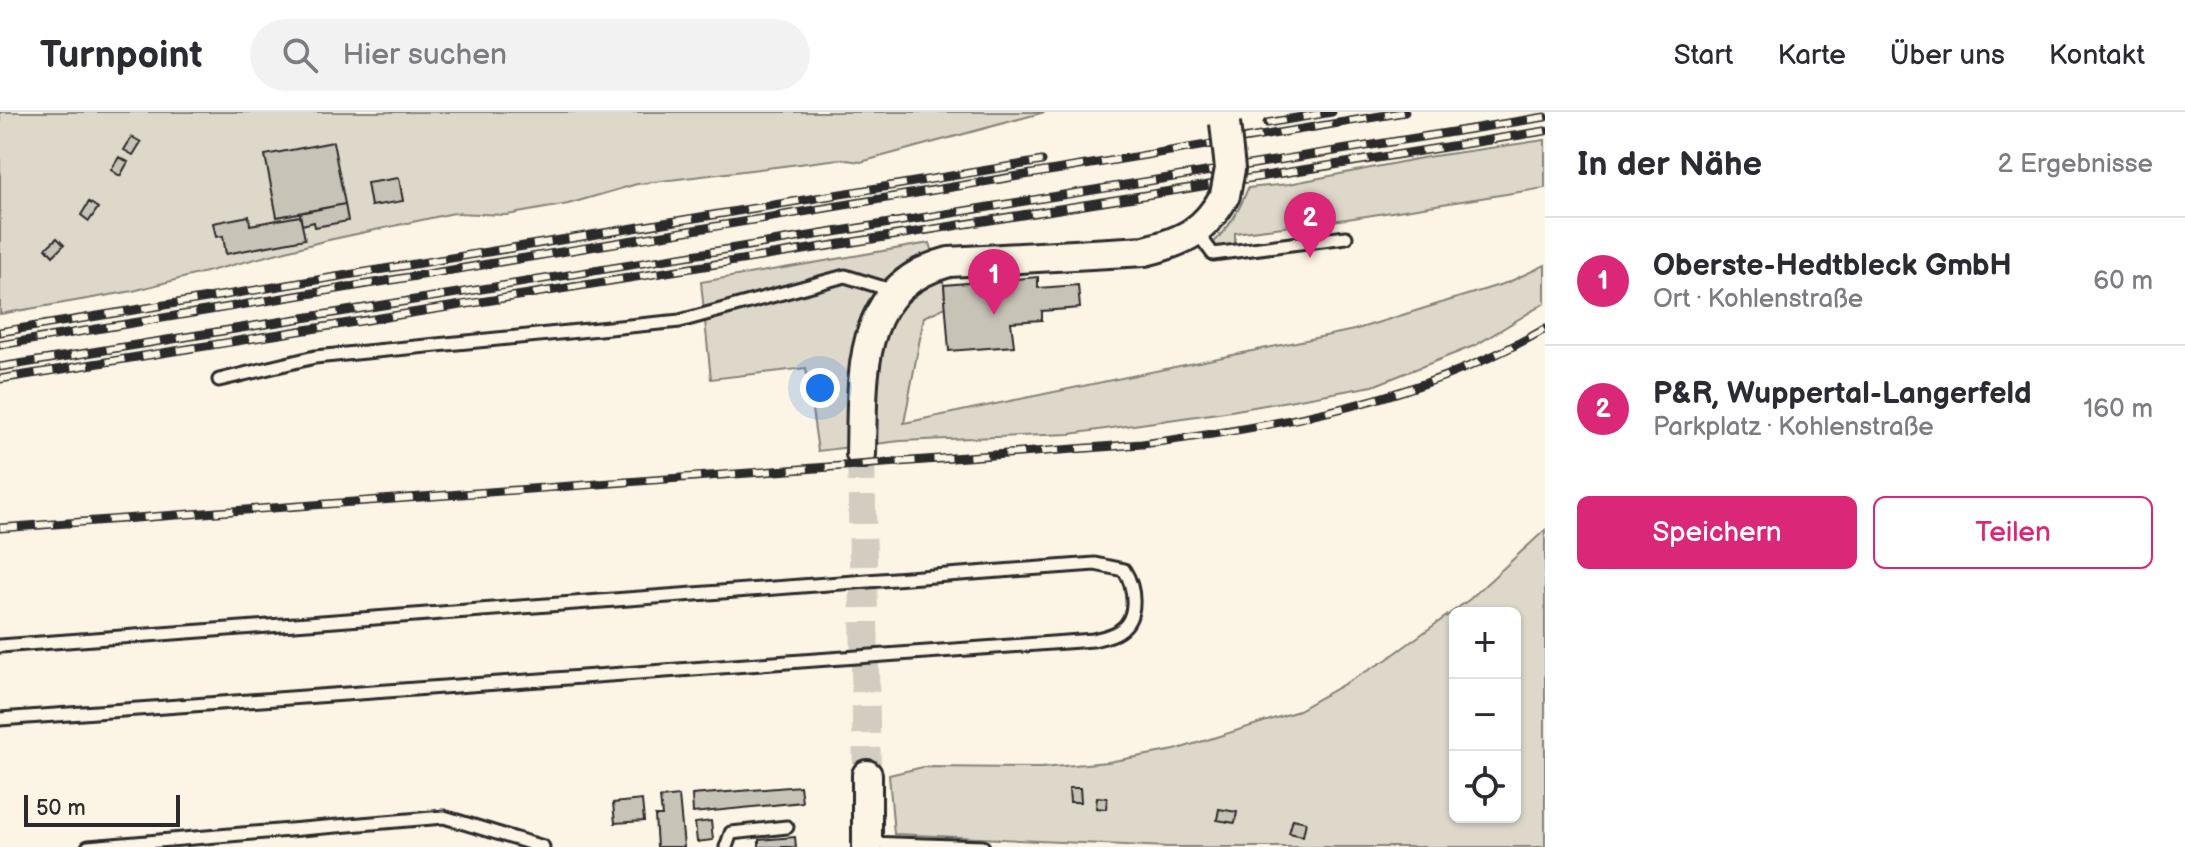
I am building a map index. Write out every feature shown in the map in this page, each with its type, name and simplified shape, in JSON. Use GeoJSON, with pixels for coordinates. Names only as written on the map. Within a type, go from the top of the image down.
{"type":"FeatureCollection","features":[{"type":"Feature","properties":{"kind":"street"},"geometry":{"type":"LineString","coordinates":[[861,454],[862,383],[868,342],[876,317],[895,292],[921,273],[949,262],[1145,251],[1182,240],[1215,212],[1225,195],[1230,169],[1224,118]]}},
{"type":"Feature","properties":{"kind":"street"},"geometry":{"type":"LineString","coordinates":[[867,775],[867,845]]}},
{"type":"Feature","properties":{"kind":"lane"},"geometry":{"type":"LineString","coordinates":[[1196,231],[1213,254],[1346,237]]}},
{"type":"Feature","properties":{"kind":"lane"},"geometry":{"type":"LineString","coordinates":[[219,380],[315,357],[680,321],[845,276],[895,292]]}},
{"type":"Feature","properties":{"kind":"lane"},"geometry":{"type":"LineString","coordinates":[[0,646],[1095,564],[1124,570],[1132,583],[1133,611],[1120,631],[1093,640],[0,719]]}},
{"type":"Feature","properties":{"kind":"lane"},"geometry":{"type":"LineString","coordinates":[[88,847],[444,817],[543,847]]}},
{"type":"Feature","properties":{"kind":"lane"},"geometry":{"type":"LineString","coordinates":[[726,847],[731,833],[787,827]]}},
{"type":"Feature","properties":{"kind":"lane"},"geometry":{"type":"LineString","coordinates":[[867,845],[983,847]]}},
{"type":"Feature","properties":{"kind":"shaded area"},"geometry":{"type":"Polygon","coordinates":[[[0,112],[1045,112],[861,162],[839,159],[637,184],[568,204],[507,215],[454,213],[324,241],[133,291],[0,314],[0,112]]]}},
{"type":"Feature","properties":{"kind":"shaded area"},"geometry":{"type":"Polygon","coordinates":[[[1545,140],[1545,188],[1235,233],[1235,246],[1214,249],[1211,245],[1224,232],[1248,188],[1289,184],[1427,157],[1545,140]]]}},
{"type":"Feature","properties":{"kind":"shaded area"},"geometry":{"type":"Polygon","coordinates":[[[930,243],[944,285],[946,307],[924,317],[904,423],[1354,330],[1509,282],[1545,265],[1545,303],[1476,345],[1373,386],[1225,412],[1070,434],[900,441],[818,451],[806,368],[711,379],[701,282],[930,243]]]}},
{"type":"Feature","properties":{"kind":"shaded area"},"geometry":{"type":"Polygon","coordinates":[[[1545,530],[1545,847],[1167,847],[894,834],[889,775],[923,767],[1041,768],[1108,762],[1175,750],[1295,712],[1386,660],[1449,614],[1449,823],[1521,823],[1521,607],[1459,607],[1545,530]]]}},
{"type":"Feature","properties":{"kind":"building"},"geometry":{"type":"Polygon","coordinates":[[[132,137],[141,142],[133,155],[124,150],[132,137]]]}},
{"type":"Feature","properties":{"kind":"building"},"geometry":{"type":"Polygon","coordinates":[[[333,142],[345,204],[277,217],[265,155],[333,142]]]}},
{"type":"Feature","properties":{"kind":"building"},"geometry":{"type":"Polygon","coordinates":[[[119,157],[128,162],[120,176],[111,170],[119,157]]]}},
{"type":"Feature","properties":{"kind":"building"},"geometry":{"type":"Polygon","coordinates":[[[399,178],[403,201],[371,206],[367,183],[399,178]]]}},
{"type":"Feature","properties":{"kind":"building"},"geometry":{"type":"Polygon","coordinates":[[[89,202],[98,208],[89,221],[81,215],[89,202]]]}},
{"type":"Feature","properties":{"kind":"building"},"geometry":{"type":"Polygon","coordinates":[[[345,204],[348,221],[315,227],[314,222],[302,225],[300,213],[345,204]]]}},
{"type":"Feature","properties":{"kind":"building"},"geometry":{"type":"Polygon","coordinates":[[[249,216],[250,225],[300,216],[305,239],[226,254],[223,236],[216,237],[213,223],[249,216]]]}},
{"type":"Feature","properties":{"kind":"building"},"geometry":{"type":"Polygon","coordinates":[[[57,238],[64,245],[53,256],[46,248],[57,238]]]}},
{"type":"Feature","properties":{"kind":"building"},"geometry":{"type":"Polygon","coordinates":[[[1038,277],[1038,288],[1078,285],[1080,308],[1042,311],[1042,320],[1011,322],[1014,346],[949,351],[944,285],[1038,277]]]}},
{"type":"Feature","properties":{"kind":"building"},"geometry":{"type":"Polygon","coordinates":[[[800,786],[802,802],[693,813],[692,795],[800,786]]]}},
{"type":"Feature","properties":{"kind":"building"},"geometry":{"type":"Polygon","coordinates":[[[1069,788],[1080,788],[1081,802],[1070,802],[1069,788]]]}},
{"type":"Feature","properties":{"kind":"building"},"geometry":{"type":"Polygon","coordinates":[[[679,796],[684,847],[657,847],[655,816],[662,816],[660,798],[679,796]]]}},
{"type":"Feature","properties":{"kind":"building"},"geometry":{"type":"Polygon","coordinates":[[[1097,797],[1107,798],[1106,809],[1096,808],[1097,797]]]}},
{"type":"Feature","properties":{"kind":"building"},"geometry":{"type":"Polygon","coordinates":[[[642,800],[644,821],[615,823],[613,803],[642,800]]]}},
{"type":"Feature","properties":{"kind":"building"},"geometry":{"type":"Polygon","coordinates":[[[1219,809],[1237,812],[1235,823],[1217,820],[1219,809]]]}},
{"type":"Feature","properties":{"kind":"building"},"geometry":{"type":"Polygon","coordinates":[[[1293,819],[1306,822],[1303,836],[1289,833],[1293,819]]]}},
{"type":"Feature","properties":{"kind":"building"},"geometry":{"type":"Polygon","coordinates":[[[711,821],[713,840],[697,842],[695,823],[711,821]]]}},
{"type":"Feature","properties":{"kind":"building"},"geometry":{"type":"Polygon","coordinates":[[[795,837],[796,847],[759,847],[759,840],[795,837]]]}},
{"type":"Feature","properties":{"kind":"tunnel"},"geometry":{"type":"LineString","coordinates":[[861,454],[867,775]]}},
{"type":"Feature","properties":{"kind":"railway"},"geometry":{"type":"LineString","coordinates":[[1267,123],[1332,112]]}},
{"type":"Feature","properties":{"kind":"railway"},"geometry":{"type":"LineString","coordinates":[[0,345],[1405,112]]}},
{"type":"Feature","properties":{"kind":"railway"},"geometry":{"type":"LineString","coordinates":[[0,367],[1545,117]]}},
{"type":"Feature","properties":{"kind":"railway"},"geometry":{"type":"LineString","coordinates":[[0,379],[1545,131]]}},
{"type":"Feature","properties":{"kind":"railway"},"geometry":{"type":"LineString","coordinates":[[0,332],[1042,161]]}},
{"type":"Feature","properties":{"kind":"railway"},"geometry":{"type":"LineString","coordinates":[[0,528],[1142,444],[1298,418],[1400,392],[1498,354],[1545,329]]}},
{"type":"Feature","properties":{"kind":"place","name":"P&R, Wuppertal-Langerfeld"},"geometry":{"type":"Point","coordinates":[1310,258]}},
{"type":"Feature","properties":{"kind":"place","name":"Oberste-Hedtbleck GmbH"},"geometry":{"type":"Point","coordinates":[994,315]}}]}
